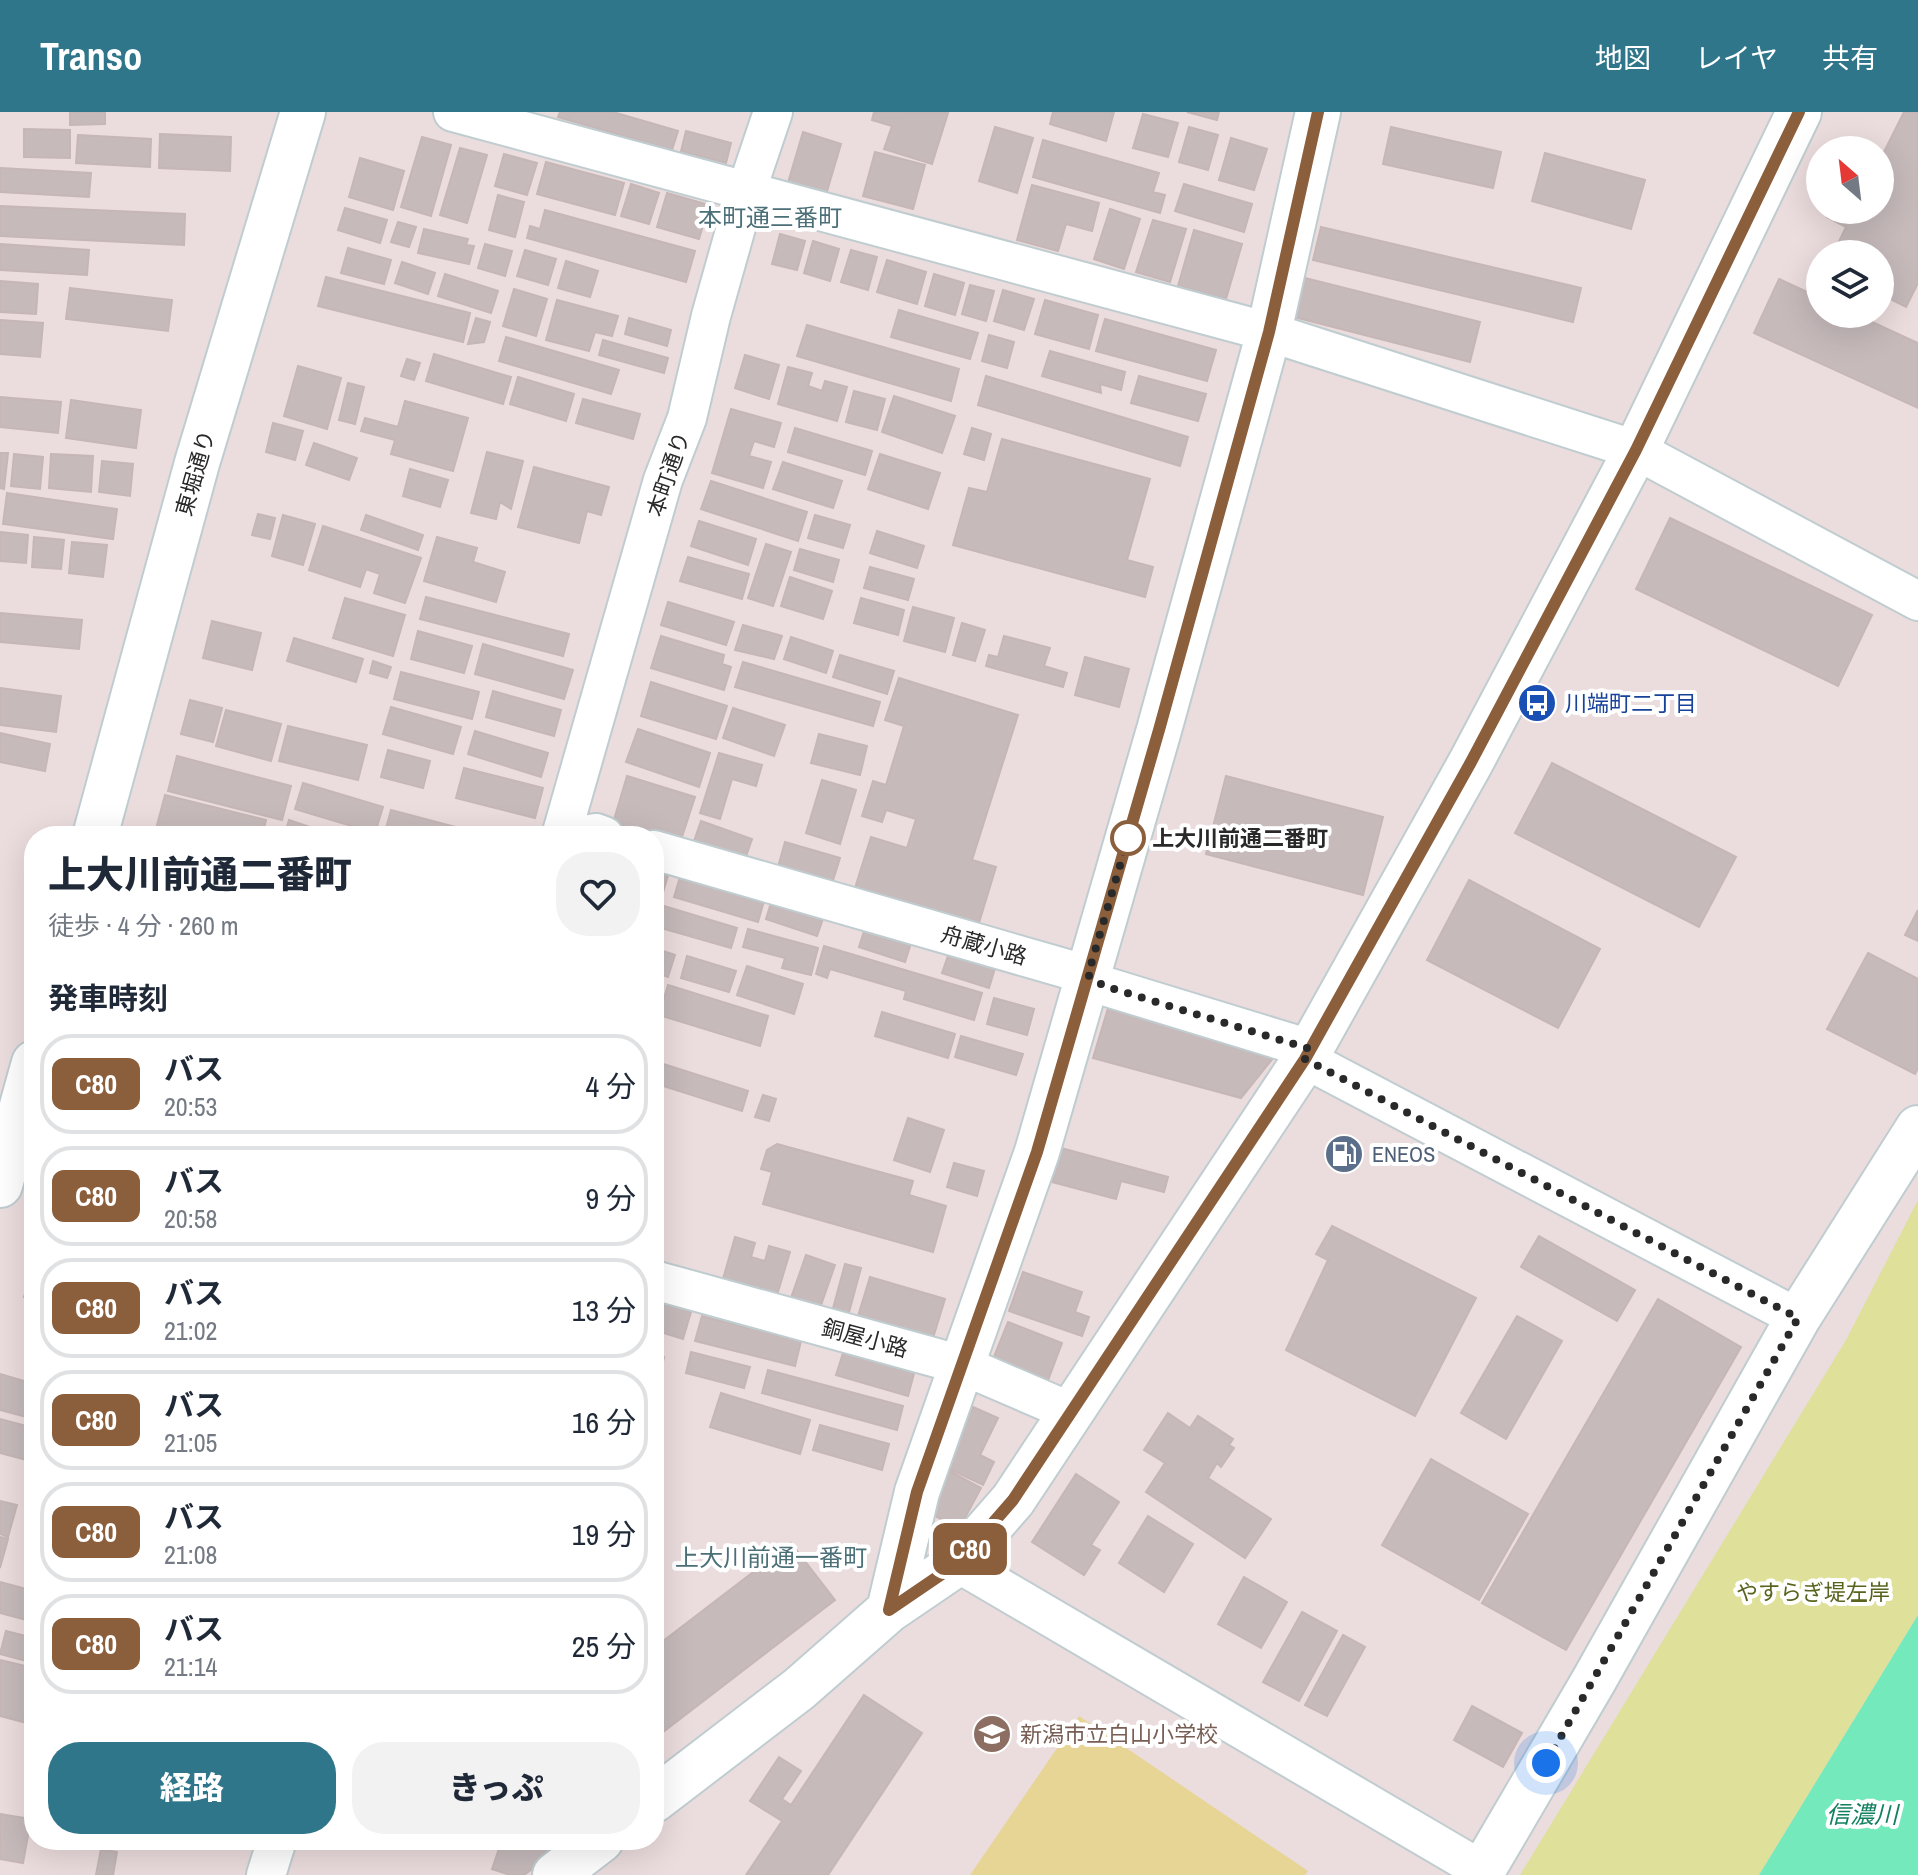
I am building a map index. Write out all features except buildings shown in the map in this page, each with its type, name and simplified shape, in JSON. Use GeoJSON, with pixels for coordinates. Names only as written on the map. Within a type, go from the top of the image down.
{"type":"FeatureCollection","features":[{"type":"Feature","properties":{"kind":"street","name":"東堀通り"},"geometry":{"type":"LineString","coordinates":[[98,826],[197,463],[303,112]]}},
{"type":"Feature","properties":{"kind":"street"},"geometry":{"type":"LineString","coordinates":[[453,112],[1269,332],[1636,450],[1918,601]]}},
{"type":"Feature","properties":{"kind":"street","name":"本町通り"},"geometry":{"type":"LineString","coordinates":[[564,826],[663,480],[687,418],[711,316],[746,192],[773,112]]}},
{"type":"Feature","properties":{"kind":"street"},"geometry":{"type":"LineString","coordinates":[[889,1610],[917,1492],[1037,1152],[1088,975],[1269,332],[1318,112]]}},
{"type":"Feature","properties":{"kind":"street"},"geometry":{"type":"LineString","coordinates":[[664,1792],[799,1689],[889,1610],[958,1563],[1013,1500],[1308,1054],[1464,774],[1636,450],[1799,112]]}},
{"type":"Feature","properties":{"kind":"street","name":"舟蔵小路"},"geometry":{"type":"LineString","coordinates":[[664,853],[1088,975],[1104,986],[1308,1054],[1798,1318]]}},
{"type":"Feature","properties":{"kind":"street"},"geometry":{"type":"LineString","coordinates":[[0,1185],[24,1099]]}},
{"type":"Feature","properties":{"kind":"street"},"geometry":{"type":"LineString","coordinates":[[958,1563],[1481,1873],[1593,1682],[1798,1318],[1918,1128]]}},
{"type":"Feature","properties":{"kind":"street","name":"銅屋小路"},"geometry":{"type":"LineString","coordinates":[[664,1283],[962,1365],[1071,1412]]}},
{"type":"Feature","properties":{"kind":"street"},"geometry":{"type":"LineString","coordinates":[[266,1875],[274,1850]]}},
{"type":"Feature","properties":{"kind":"street"},"geometry":{"type":"LineString","coordinates":[[555,1875],[588,1850]]}},
{"type":"Feature","properties":{"kind":"green space","name":"やすらぎ堤左岸"},"geometry":{"type":"Polygon","coordinates":[[[1918,1200],[1918,1615],[1759,1875],[1520,1875],[1846,1340],[1918,1200]]]}},
{"type":"Feature","properties":{"kind":"shaded area"},"geometry":{"type":"Polygon","coordinates":[[[1079,1716],[1308,1871],[1305,1875],[970,1875],[1079,1716]]]}},
{"type":"Feature","properties":{"kind":"water","name":"信濃川"},"geometry":{"type":"Polygon","coordinates":[[[1918,1615],[1918,1875],[1759,1875],[1918,1615]]]}},
{"type":"Feature","properties":{"kind":"bus line","name":"C80"},"geometry":{"type":"LineString","coordinates":[[1318,112],[1269,332],[1159,730],[1037,1152],[917,1492],[889,1610],[958,1563],[1013,1500],[1305,1059],[1471,762],[1636,450],[1799,112]]}},
{"type":"Feature","properties":{"kind":"place","name":"川端町二丁目"},"geometry":{"type":"Point","coordinates":[1537,703]}},
{"type":"Feature","properties":{"kind":"place","name":"上大川前通二番町"},"geometry":{"type":"Point","coordinates":[1128,838]}},
{"type":"Feature","properties":{"kind":"place","name":"ENEOS"},"geometry":{"type":"Point","coordinates":[1344,1154]}},
{"type":"Feature","properties":{"kind":"place","name":"新潟市立白山小学校"},"geometry":{"type":"Point","coordinates":[992,1734]}},
{"type":"Feature","properties":{"kind":"district","name":"本町通三番町"},"geometry":{"type":"Point","coordinates":[770,218]}},
{"type":"Feature","properties":{"kind":"district","name":"上大川前通一番町"},"geometry":{"type":"Point","coordinates":[771,1558]}},
{"type":"Feature","properties":{"kind":"route"},"geometry":{"type":"LineString","coordinates":[[1128,838],[1088,975],[1104,986],[1310,1049],[1305,1059],[1798,1318],[1546,1763]]}}]}
